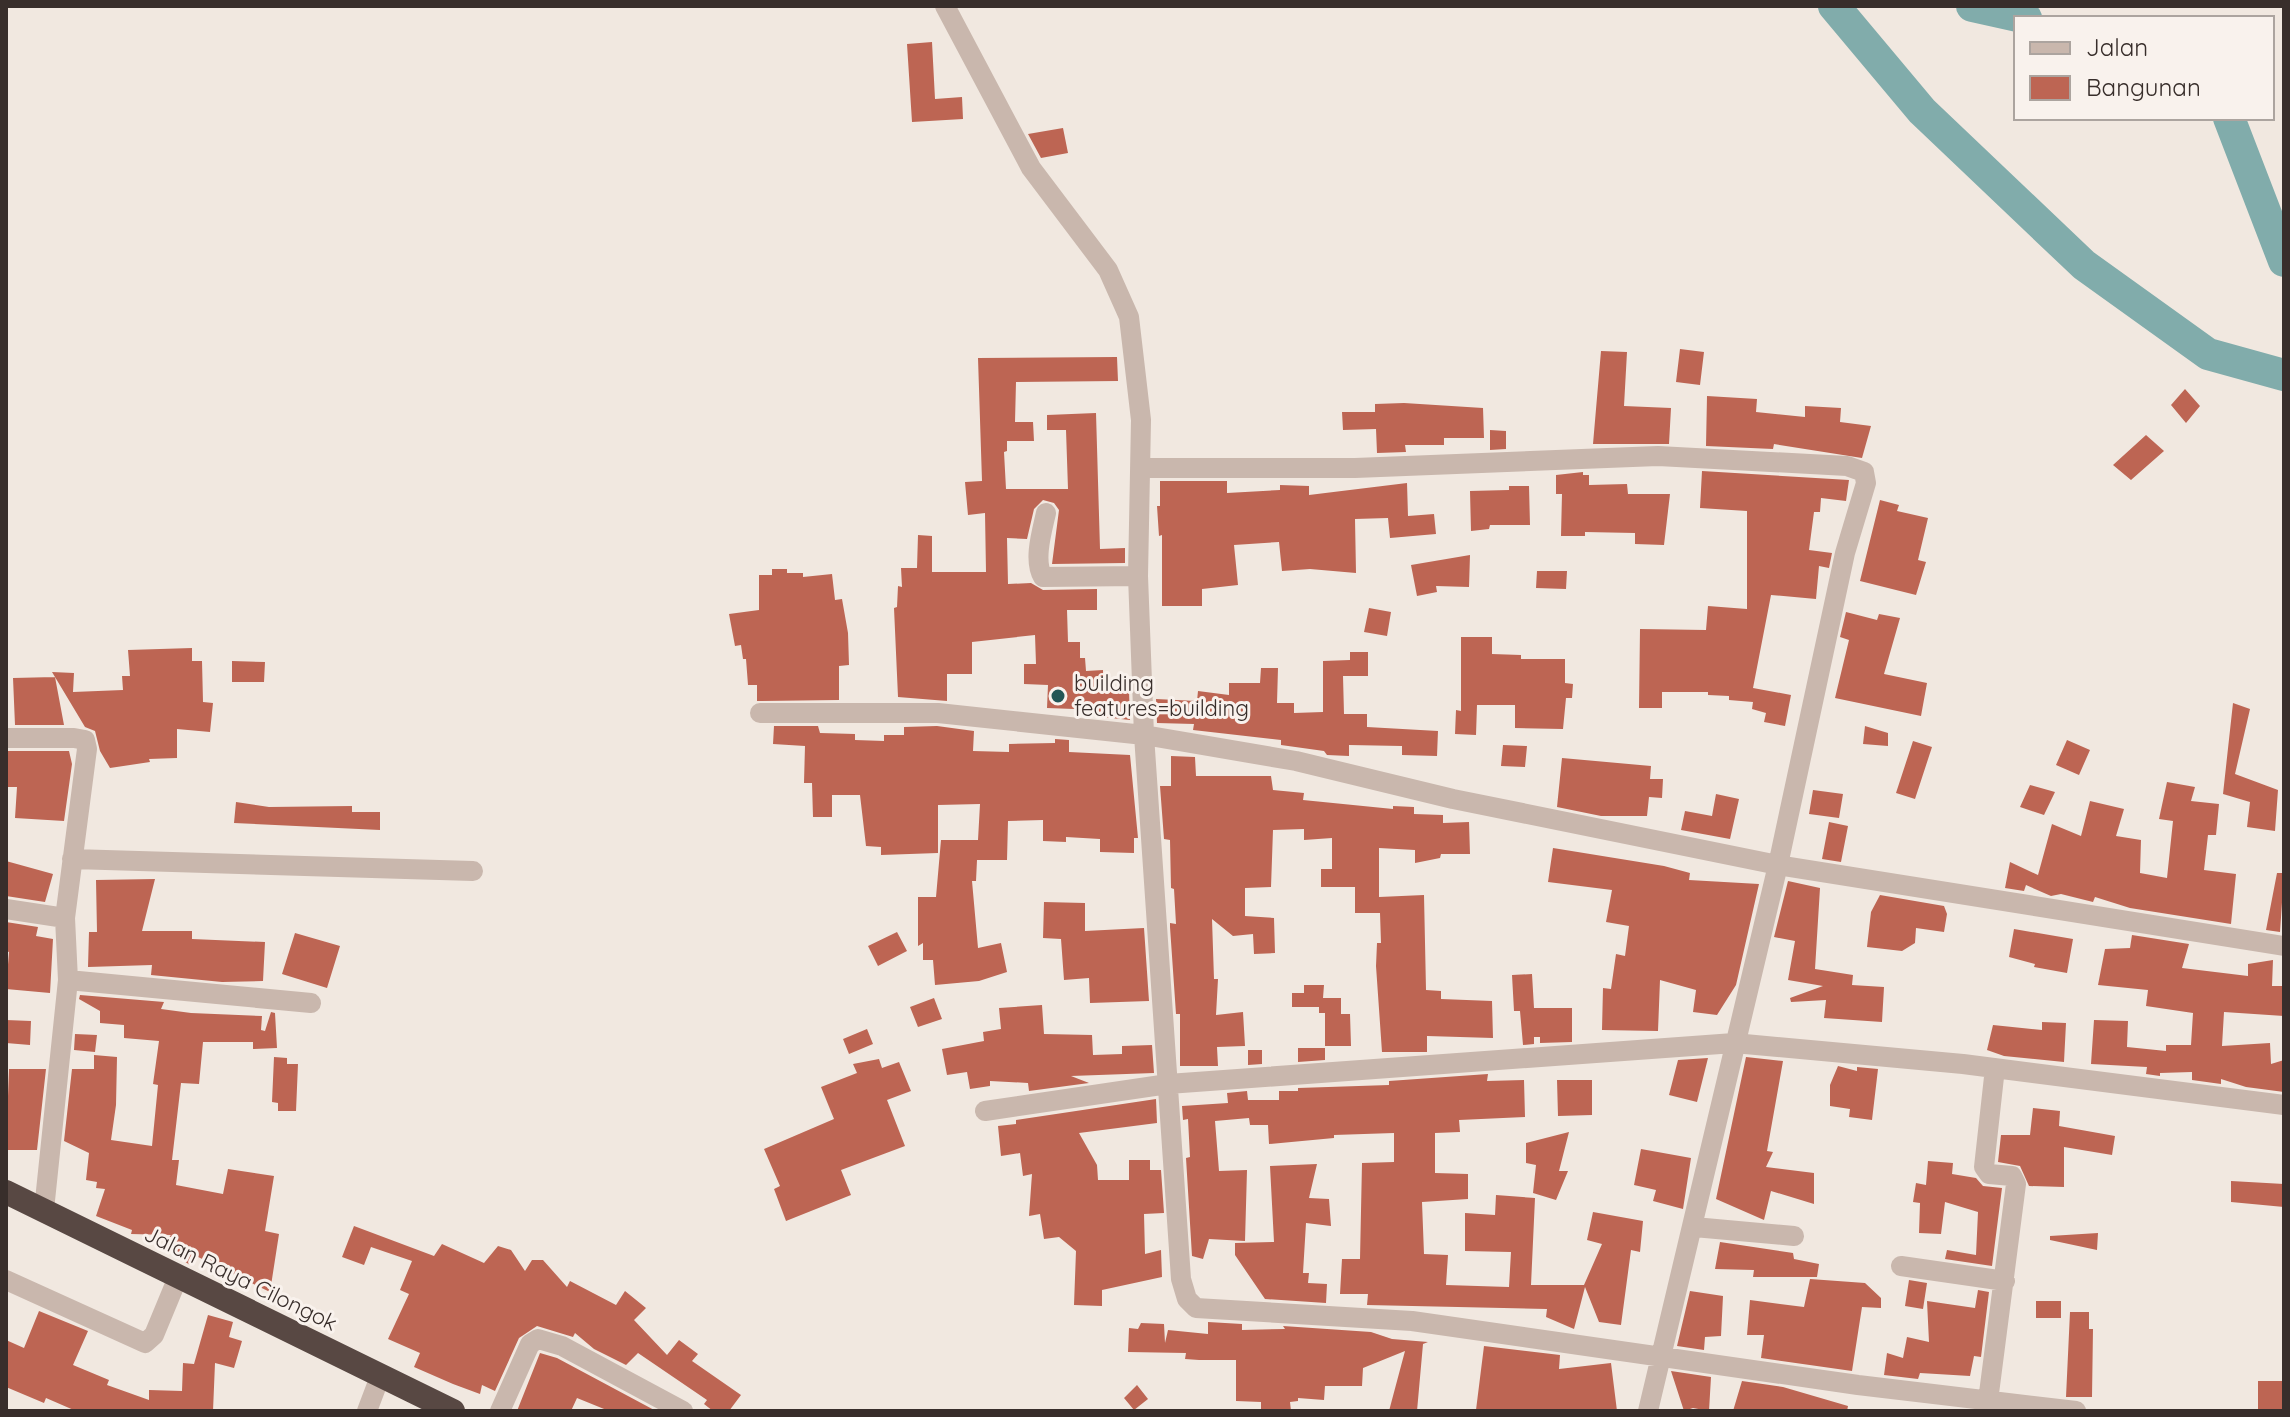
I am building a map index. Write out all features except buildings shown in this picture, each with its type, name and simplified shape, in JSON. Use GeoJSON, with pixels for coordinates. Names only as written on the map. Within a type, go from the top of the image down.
{"type":"FeatureCollection","features":[{"type":"Feature","properties":{"kind":"highway","name":"Jalan Raya Cilongok"},"geometry":{"type":"LineString","coordinates":[[6,1192],[453,1411]]}},
{"type":"Feature","properties":{"kind":"street"},"geometry":{"type":"LineString","coordinates":[[945,6],[1031,168],[1108,270],[1129,317],[1141,420],[1138,576],[1144,735],[1181,1279],[1187,1299],[1196,1308],[1412,1321],[2076,1411]]}},
{"type":"Feature","properties":{"kind":"street"},"geometry":{"type":"LineString","coordinates":[[1141,468],[1355,468],[1658,456],[1847,466],[1864,472],[1866,483],[1845,553],[1778,865],[1648,1411]]}},
{"type":"Feature","properties":{"kind":"street"},"geometry":{"type":"LineString","coordinates":[[1046,513],[1040,537],[1039,569],[1043,577],[1138,576]]}},
{"type":"Feature","properties":{"kind":"street"},"geometry":{"type":"LineString","coordinates":[[760,713],[938,713],[1144,735],[1272,756],[1465,801],[1778,865],[2284,946]]}},
{"type":"Feature","properties":{"kind":"street"},"geometry":{"type":"LineString","coordinates":[[6,738],[85,740],[86,761],[65,918],[68,980],[44,1210]]}},
{"type":"Feature","properties":{"kind":"street"},"geometry":{"type":"LineString","coordinates":[[72,859],[473,871]]}},
{"type":"Feature","properties":{"kind":"street"},"geometry":{"type":"LineString","coordinates":[[6,909],[65,918]]}},
{"type":"Feature","properties":{"kind":"street"},"geometry":{"type":"LineString","coordinates":[[68,980],[311,1003]]}},
{"type":"Feature","properties":{"kind":"street"},"geometry":{"type":"LineString","coordinates":[[985,1111],[1168,1084],[1734,1043],[1995,1068],[2284,1105]]}},
{"type":"Feature","properties":{"kind":"street"},"geometry":{"type":"LineString","coordinates":[[1988,1401],[2016,1184],[2012,1176],[1989,1174],[1984,1167],[1995,1068]]}},
{"type":"Feature","properties":{"kind":"street"},"geometry":{"type":"LineString","coordinates":[[1694,1227],[1794,1236]]}},
{"type":"Feature","properties":{"kind":"street"},"geometry":{"type":"LineString","coordinates":[[1901,1266],[2005,1281]]}},
{"type":"Feature","properties":{"kind":"street"},"geometry":{"type":"LineString","coordinates":[[6,1280],[145,1343],[154,1335],[178,1277]]}},
{"type":"Feature","properties":{"kind":"street"},"geometry":{"type":"LineString","coordinates":[[500,1411],[530,1344],[538,1339],[562,1346],[683,1411]]}},
{"type":"Feature","properties":{"kind":"street"},"geometry":{"type":"LineString","coordinates":[[367,1411],[381,1374]]}},
{"type":"Feature","properties":{"kind":"waterway"},"geometry":{"type":"LineString","coordinates":[[1834,6],[1922,111],[2084,265],[2208,354],[2284,375]]}},
{"type":"Feature","properties":{"kind":"waterway"},"geometry":{"type":"LineString","coordinates":[[1972,6],[2017,16]]}},
{"type":"Feature","properties":{"kind":"waterway"},"geometry":{"type":"LineString","coordinates":[[2230,120],[2284,261]]}},
{"type":"Feature","properties":{"kind":"place","name":"building features=building"},"geometry":{"type":"Point","coordinates":[1058,696]}}]}
